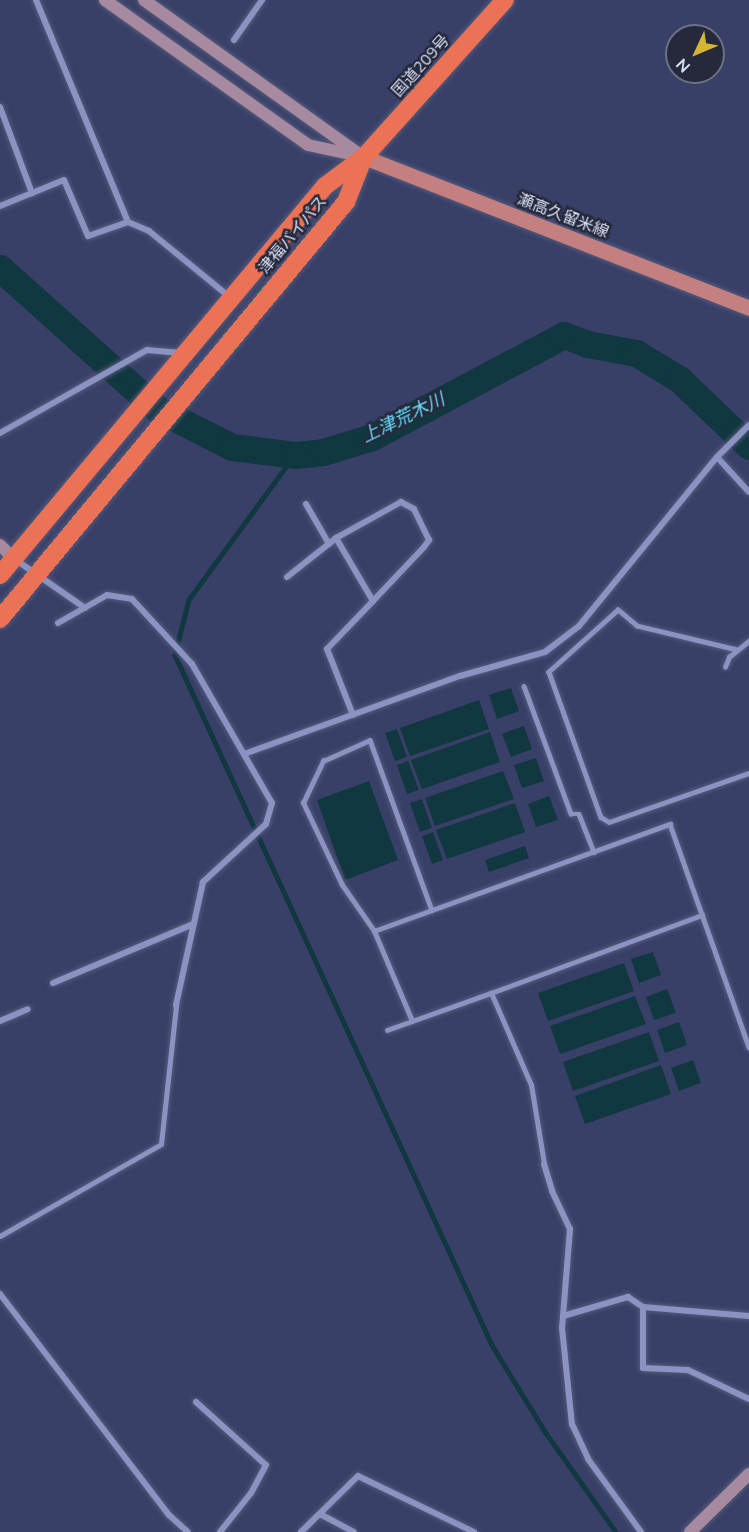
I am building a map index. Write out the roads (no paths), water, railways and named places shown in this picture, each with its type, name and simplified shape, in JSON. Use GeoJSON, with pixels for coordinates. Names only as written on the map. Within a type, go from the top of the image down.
{"type":"FeatureCollection","features":[{"type":"Feature","properties":{"kind":"highway","name":"国道209号"},"geometry":{"type":"LineString","coordinates":[[364,157],[505,0]]}},
{"type":"Feature","properties":{"kind":"highway","name":"津福バイパス"},"geometry":{"type":"LineString","coordinates":[[0,576],[325,186],[364,157]]}},
{"type":"Feature","properties":{"kind":"highway","name":"津福バイパス"},"geometry":{"type":"LineString","coordinates":[[0,619],[346,202],[364,157]]}},
{"type":"Feature","properties":{"kind":"main road","name":"瀬高久留米線"},"geometry":{"type":"LineString","coordinates":[[364,157],[749,308]]}},
{"type":"Feature","properties":{"kind":"street"},"geometry":{"type":"LineString","coordinates":[[36,0],[128,222]]}},
{"type":"Feature","properties":{"kind":"street"},"geometry":{"type":"LineString","coordinates":[[105,0],[308,145],[364,157]]}},
{"type":"Feature","properties":{"kind":"street"},"geometry":{"type":"LineString","coordinates":[[144,0],[364,157]]}},
{"type":"Feature","properties":{"kind":"street"},"geometry":{"type":"LineString","coordinates":[[234,40],[262,0]]}},
{"type":"Feature","properties":{"kind":"street"},"geometry":{"type":"LineString","coordinates":[[0,107],[32,193]]}},
{"type":"Feature","properties":{"kind":"street"},"geometry":{"type":"LineString","coordinates":[[0,206],[64,180],[88,236],[128,222],[149,231],[231,298]]}},
{"type":"Feature","properties":{"kind":"street"},"geometry":{"type":"LineString","coordinates":[[0,433],[147,350],[184,353]]}},
{"type":"Feature","properties":{"kind":"street"},"geometry":{"type":"LineString","coordinates":[[246,753],[460,676],[545,652],[579,626],[717,457],[749,426]]}},
{"type":"Feature","properties":{"kind":"street"},"geometry":{"type":"LineString","coordinates":[[717,457],[749,492]]}},
{"type":"Feature","properties":{"kind":"street"},"geometry":{"type":"LineString","coordinates":[[287,577],[336,538],[401,502],[414,509],[429,540],[327,649],[353,715]]}},
{"type":"Feature","properties":{"kind":"street"},"geometry":{"type":"LineString","coordinates":[[306,504],[329,544]]}},
{"type":"Feature","properties":{"kind":"street"},"geometry":{"type":"LineString","coordinates":[[336,538],[373,601]]}},
{"type":"Feature","properties":{"kind":"street"},"geometry":{"type":"LineString","coordinates":[[0,545],[14,559],[85,608]]}},
{"type":"Feature","properties":{"kind":"street"},"geometry":{"type":"LineString","coordinates":[[58,623],[107,596],[132,599],[192,664],[246,753],[272,803],[266,824],[203,882],[176,1005]]}},
{"type":"Feature","properties":{"kind":"street"},"geometry":{"type":"LineString","coordinates":[[53,982],[192,925]]}},
{"type":"Feature","properties":{"kind":"street"},"geometry":{"type":"LineString","coordinates":[[0,1021],[28,1009]]}},
{"type":"Feature","properties":{"kind":"street"},"geometry":{"type":"LineString","coordinates":[[544,1164],[570,1229],[563,1316],[566,1396],[572,1424],[588,1459],[641,1532]]}},
{"type":"Feature","properties":{"kind":"street"},"geometry":{"type":"LineString","coordinates":[[0,1294],[169,1515],[188,1532]]}},
{"type":"Feature","properties":{"kind":"street"},"geometry":{"type":"LineString","coordinates":[[563,1316],[628,1297],[644,1307],[749,1316]]}},
{"type":"Feature","properties":{"kind":"street"},"geometry":{"type":"LineString","coordinates":[[644,1307],[643,1368],[687,1370],[749,1399]]}},
{"type":"Feature","properties":{"kind":"street"},"geometry":{"type":"LineString","coordinates":[[196,1402],[266,1465],[251,1493],[220,1532]]}},
{"type":"Feature","properties":{"kind":"street"},"geometry":{"type":"LineString","coordinates":[[690,1532],[749,1474]]}},
{"type":"Feature","properties":{"kind":"street"},"geometry":{"type":"LineString","coordinates":[[301,1532],[358,1476],[474,1532]]}},
{"type":"Feature","properties":{"kind":"street"},"geometry":{"type":"LineString","coordinates":[[320,1514],[354,1532]]}},
{"type":"Feature","properties":{"kind":"lane"},"geometry":{"type":"LineString","coordinates":[[737,650],[637,626],[618,610],[549,672],[601,817],[609,822],[749,772]]}},
{"type":"Feature","properties":{"kind":"lane"},"geometry":{"type":"LineString","coordinates":[[724,667],[737,650],[749,641]]}},
{"type":"Feature","properties":{"kind":"lane"},"geometry":{"type":"LineString","coordinates":[[524,686],[571,814],[579,814],[594,852]]}},
{"type":"Feature","properties":{"kind":"lane"},"geometry":{"type":"LineString","coordinates":[[412,1021],[374,931],[342,885],[303,804],[323,760],[370,740],[432,910]]}},
{"type":"Feature","properties":{"kind":"lane"},"geometry":{"type":"LineString","coordinates":[[374,931],[670,824],[749,1047]]}},
{"type":"Feature","properties":{"kind":"lane"},"geometry":{"type":"LineString","coordinates":[[387,1030],[702,915]]}},
{"type":"Feature","properties":{"kind":"lane"},"geometry":{"type":"LineString","coordinates":[[491,993],[531,1085],[544,1164]]}},
{"type":"Feature","properties":{"kind":"lane"},"geometry":{"type":"LineString","coordinates":[[0,1236],[161,1144],[176,1005]]}},
{"type":"Feature","properties":{"kind":"waterway","name":"上津荒木川"},"geometry":{"type":"LineString","coordinates":[[0,268],[157,409],[232,447],[295,455],[323,452],[372,437],[564,335],[587,344],[636,353],[679,379],[749,446]]}},
{"type":"Feature","properties":{"kind":"waterway"},"geometry":{"type":"LineString","coordinates":[[295,455],[189,600],[175,655],[492,1345],[546,1433],[616,1532]]}}]}
